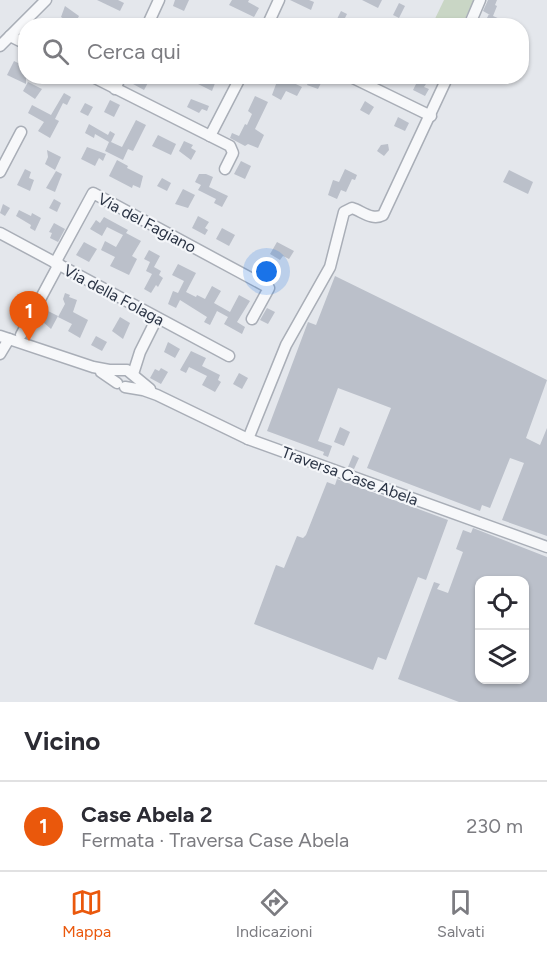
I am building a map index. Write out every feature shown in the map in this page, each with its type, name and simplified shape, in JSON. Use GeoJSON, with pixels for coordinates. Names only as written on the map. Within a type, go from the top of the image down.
{"type":"FeatureCollection","features":[{"type":"Feature","properties":{"kind":"street"},"geometry":{"type":"LineString","coordinates":[[28,18],[46,0]]}},
{"type":"Feature","properties":{"kind":"street"},"geometry":{"type":"LineString","coordinates":[[151,18],[159,0]]}},
{"type":"Feature","properties":{"kind":"street"},"geometry":{"type":"LineString","coordinates":[[271,18],[279,0]]}},
{"type":"Feature","properties":{"kind":"street"},"geometry":{"type":"LineString","coordinates":[[472,18],[480,0]]}},
{"type":"Feature","properties":{"kind":"street"},"geometry":{"type":"LineString","coordinates":[[0,46],[18,28]]}},
{"type":"Feature","properties":{"kind":"street"},"geometry":{"type":"LineString","coordinates":[[10,36],[18,40]]}},
{"type":"Feature","properties":{"kind":"street"},"geometry":{"type":"LineString","coordinates":[[106,84],[230,146],[233,153],[225,169]]}},
{"type":"Feature","properties":{"kind":"street"},"geometry":{"type":"LineString","coordinates":[[115,89],[117,84]]}},
{"type":"Feature","properties":{"kind":"street"},"geometry":{"type":"LineString","coordinates":[[210,136],[237,84]]}},
{"type":"Feature","properties":{"kind":"street"},"geometry":{"type":"LineString","coordinates":[[365,84],[431,116]]}},
{"type":"Feature","properties":{"kind":"street"},"geometry":{"type":"LineString","coordinates":[[248,439],[286,345],[330,267],[344,212],[351,208],[378,218],[383,215],[445,84]]}},
{"type":"Feature","properties":{"kind":"street"},"geometry":{"type":"LineString","coordinates":[[0,172],[21,132]]}},
{"type":"Feature","properties":{"kind":"street","name":"Via del Fagiano"},"geometry":{"type":"LineString","coordinates":[[21,335],[93,193],[269,288],[252,319]]}},
{"type":"Feature","properties":{"kind":"street","name":"Via della Folaga"},"geometry":{"type":"LineString","coordinates":[[0,233],[229,357]]}},
{"type":"Feature","properties":{"kind":"street"},"geometry":{"type":"LineString","coordinates":[[121,385],[116,377],[128,372],[158,318]]}},
{"type":"Feature","properties":{"kind":"street"},"geometry":{"type":"LineString","coordinates":[[0,354],[4,337],[93,368],[108,375],[121,385],[157,395]]}},
{"type":"Feature","properties":{"kind":"street"},"geometry":{"type":"LineString","coordinates":[[93,368],[128,372],[157,395]]}},
{"type":"Feature","properties":{"kind":"street"},"geometry":{"type":"LineString","coordinates":[[121,385],[132,384],[128,372]]}},
{"type":"Feature","properties":{"kind":"street","name":"Traversa Case Abela"},"geometry":{"type":"LineString","coordinates":[[157,395],[248,439],[547,547]]}},
{"type":"Feature","properties":{"kind":"green space"},"geometry":{"type":"Polygon","coordinates":[[[444,0],[474,0],[465,18],[435,18],[444,0]]]}},
{"type":"Feature","properties":{"kind":"building"},"geometry":{"type":"Polygon","coordinates":[[[97,0],[118,0],[124,3],[120,11],[97,0]]]}},
{"type":"Feature","properties":{"kind":"building"},"geometry":{"type":"Polygon","coordinates":[[[175,0],[189,0],[184,11],[173,6],[175,0]]]}},
{"type":"Feature","properties":{"kind":"building"},"geometry":{"type":"Polygon","coordinates":[[[232,0],[249,0],[248,2],[259,8],[254,17],[229,5],[232,0]]]}},
{"type":"Feature","properties":{"kind":"building"},"geometry":{"type":"Polygon","coordinates":[[[290,0],[309,0],[314,2],[311,10],[290,0]]]}},
{"type":"Feature","properties":{"kind":"building"},"geometry":{"type":"Polygon","coordinates":[[[362,0],[382,0],[378,8],[362,0]]]}},
{"type":"Feature","properties":{"kind":"building"},"geometry":{"type":"Polygon","coordinates":[[[488,0],[497,0],[493,16],[498,18],[487,18],[489,14],[483,11],[488,0]]]}},
{"type":"Feature","properties":{"kind":"building"},"geometry":{"type":"Polygon","coordinates":[[[399,3],[405,6],[399,18],[393,15],[399,3]]]}},
{"type":"Feature","properties":{"kind":"building"},"geometry":{"type":"Polygon","coordinates":[[[65,6],[79,16],[78,18],[61,17],[65,6]]]}},
{"type":"Feature","properties":{"kind":"building"},"geometry":{"type":"Polygon","coordinates":[[[341,11],[347,14],[345,18],[338,18],[341,11]]]}},
{"type":"Feature","properties":{"kind":"building"},"geometry":{"type":"Polygon","coordinates":[[[14,61],[18,63],[18,80],[7,75],[14,61]]]}},
{"type":"Feature","properties":{"kind":"building"},"geometry":{"type":"Polygon","coordinates":[[[27,84],[42,89],[35,99],[23,91],[27,84]]]}},
{"type":"Feature","properties":{"kind":"building"},"geometry":{"type":"Polygon","coordinates":[[[133,84],[147,84],[144,90],[133,84]]]}},
{"type":"Feature","properties":{"kind":"building"},"geometry":{"type":"Polygon","coordinates":[[[198,84],[215,84],[212,91],[198,84]]]}},
{"type":"Feature","properties":{"kind":"building"},"geometry":{"type":"Polygon","coordinates":[[[276,84],[296,84],[302,87],[297,96],[286,91],[281,100],[272,95],[276,84]]]}},
{"type":"Feature","properties":{"kind":"building"},"geometry":{"type":"Polygon","coordinates":[[[307,84],[320,84],[318,89],[307,84]]]}},
{"type":"Feature","properties":{"kind":"building"},"geometry":{"type":"Polygon","coordinates":[[[416,84],[426,84],[424,87],[429,89],[425,96],[413,90],[416,84]]]}},
{"type":"Feature","properties":{"kind":"building"},"geometry":{"type":"Polygon","coordinates":[[[64,93],[71,97],[67,105],[63,103],[55,119],[59,121],[50,138],[38,131],[44,122],[28,113],[32,105],[51,115],[64,93]]]}},
{"type":"Feature","properties":{"kind":"building"},"geometry":{"type":"Polygon","coordinates":[[[255,96],[268,102],[255,129],[264,135],[258,148],[248,144],[245,146],[230,138],[232,133],[239,136],[245,124],[247,125],[252,114],[248,111],[255,96]]]}},
{"type":"Feature","properties":{"kind":"building"},"geometry":{"type":"Polygon","coordinates":[[[191,99],[209,106],[207,111],[202,109],[199,113],[187,107],[191,99]]]}},
{"type":"Feature","properties":{"kind":"building"},"geometry":{"type":"Polygon","coordinates":[[[110,100],[120,105],[114,117],[104,112],[110,100]]]}},
{"type":"Feature","properties":{"kind":"building"},"geometry":{"type":"Polygon","coordinates":[[[365,101],[374,107],[369,115],[360,110],[365,101]]]}},
{"type":"Feature","properties":{"kind":"building"},"geometry":{"type":"Polygon","coordinates":[[[85,103],[93,107],[88,116],[80,112],[85,103]]]}},
{"type":"Feature","properties":{"kind":"building"},"geometry":{"type":"Polygon","coordinates":[[[398,117],[409,123],[405,131],[394,126],[398,117]]]}},
{"type":"Feature","properties":{"kind":"building"},"geometry":{"type":"Polygon","coordinates":[[[136,120],[146,125],[133,151],[128,149],[123,160],[105,151],[109,142],[95,134],[94,138],[85,133],[89,124],[108,135],[110,131],[115,134],[111,142],[122,147],[136,120]]]}},
{"type":"Feature","properties":{"kind":"building"},"geometry":{"type":"Polygon","coordinates":[[[158,135],[176,144],[171,155],[152,146],[158,135]]]}},
{"type":"Feature","properties":{"kind":"building"},"geometry":{"type":"Polygon","coordinates":[[[184,141],[193,145],[191,148],[196,151],[191,160],[179,151],[184,141]]]}},
{"type":"Feature","properties":{"kind":"building"},"geometry":{"type":"Polygon","coordinates":[[[388,144],[389,150],[384,156],[377,151],[381,145],[388,144]]]}},
{"type":"Feature","properties":{"kind":"building"},"geometry":{"type":"Polygon","coordinates":[[[87,147],[106,154],[103,161],[99,158],[95,166],[81,159],[87,147]]]}},
{"type":"Feature","properties":{"kind":"building"},"geometry":{"type":"Polygon","coordinates":[[[47,150],[61,157],[55,170],[45,164],[48,157],[47,150]]]}},
{"type":"Feature","properties":{"kind":"building"},"geometry":{"type":"Polygon","coordinates":[[[117,160],[143,176],[140,188],[133,185],[132,188],[109,176],[117,160]]]}},
{"type":"Feature","properties":{"kind":"building"},"geometry":{"type":"Polygon","coordinates":[[[241,161],[251,166],[245,179],[234,174],[241,161]]]}},
{"type":"Feature","properties":{"kind":"building"},"geometry":{"type":"Polygon","coordinates":[[[25,169],[31,172],[29,178],[34,180],[30,191],[17,185],[25,169]]]}},
{"type":"Feature","properties":{"kind":"building"},"geometry":{"type":"Polygon","coordinates":[[[345,169],[357,175],[355,180],[352,179],[346,192],[341,190],[337,199],[328,195],[333,180],[339,182],[345,169]]]}},
{"type":"Feature","properties":{"kind":"building"},"geometry":{"type":"Polygon","coordinates":[[[509,170],[533,182],[528,194],[503,182],[509,170]]]}},
{"type":"Feature","properties":{"kind":"building"},"geometry":{"type":"Polygon","coordinates":[[[56,171],[62,174],[55,192],[46,188],[56,171]]]}},
{"type":"Feature","properties":{"kind":"building"},"geometry":{"type":"Polygon","coordinates":[[[199,174],[213,177],[209,187],[228,196],[222,207],[214,203],[216,199],[198,190],[201,185],[195,182],[199,174]]]}},
{"type":"Feature","properties":{"kind":"building"},"geometry":{"type":"Polygon","coordinates":[[[162,178],[171,183],[167,191],[157,186],[162,178]]]}},
{"type":"Feature","properties":{"kind":"building"},"geometry":{"type":"Polygon","coordinates":[[[183,189],[195,195],[188,208],[175,204],[183,189]]]}},
{"type":"Feature","properties":{"kind":"building"},"geometry":{"type":"Polygon","coordinates":[[[54,199],[61,203],[57,212],[49,208],[54,199]]]}},
{"type":"Feature","properties":{"kind":"building"},"geometry":{"type":"Polygon","coordinates":[[[3,204],[10,208],[5,216],[0,213],[3,204]]]}},
{"type":"Feature","properties":{"kind":"building"},"geometry":{"type":"Polygon","coordinates":[[[19,210],[41,218],[35,231],[30,228],[31,225],[16,216],[19,210]]]}},
{"type":"Feature","properties":{"kind":"building"},"geometry":{"type":"Polygon","coordinates":[[[198,216],[209,222],[205,228],[208,230],[205,235],[192,228],[198,216]]]}},
{"type":"Feature","properties":{"kind":"building"},"geometry":{"type":"Polygon","coordinates":[[[104,217],[128,230],[126,233],[141,241],[132,256],[137,259],[129,275],[110,266],[115,257],[101,250],[105,241],[116,247],[123,235],[107,227],[102,236],[90,229],[96,220],[100,223],[104,217]]]}},
{"type":"Feature","properties":{"kind":"building"},"geometry":{"type":"Polygon","coordinates":[[[54,223],[65,229],[58,242],[50,238],[52,233],[49,232],[54,223]]]}},
{"type":"Feature","properties":{"kind":"building"},"geometry":{"type":"Polygon","coordinates":[[[222,228],[235,235],[229,246],[216,239],[222,228]]]}},
{"type":"Feature","properties":{"kind":"building"},"geometry":{"type":"Polygon","coordinates":[[[84,242],[97,249],[89,262],[76,255],[84,242]]]}},
{"type":"Feature","properties":{"kind":"building"},"geometry":{"type":"Polygon","coordinates":[[[277,242],[294,251],[289,259],[283,256],[280,260],[270,254],[277,242]]]}},
{"type":"Feature","properties":{"kind":"building"},"geometry":{"type":"Polygon","coordinates":[[[149,250],[160,256],[154,267],[161,271],[159,275],[163,278],[151,293],[144,289],[152,274],[146,271],[150,262],[144,259],[149,250]]]}},
{"type":"Feature","properties":{"kind":"building"},"geometry":{"type":"Polygon","coordinates":[[[178,264],[196,273],[186,292],[205,299],[212,286],[221,291],[214,303],[230,312],[239,295],[250,301],[237,322],[245,327],[242,334],[224,324],[228,317],[217,311],[210,325],[204,322],[207,317],[180,300],[176,308],[168,304],[173,291],[178,293],[184,281],[172,275],[178,264]]]}},
{"type":"Feature","properties":{"kind":"building"},"geometry":{"type":"Polygon","coordinates":[[[335,276],[547,380],[526,438],[540,445],[547,428],[547,536],[502,520],[524,463],[510,458],[490,508],[482,505],[480,511],[367,468],[391,408],[338,388],[318,441],[332,446],[328,457],[323,455],[324,452],[267,431],[308,322],[316,325],[335,276]]]}},
{"type":"Feature","properties":{"kind":"building"},"geometry":{"type":"Polygon","coordinates":[[[65,293],[77,300],[73,312],[88,320],[80,338],[68,331],[72,324],[58,317],[65,304],[63,299],[65,293]]]}},
{"type":"Feature","properties":{"kind":"building"},"geometry":{"type":"Polygon","coordinates":[[[267,308],[275,312],[268,324],[260,320],[267,308]]]}},
{"type":"Feature","properties":{"kind":"building"},"geometry":{"type":"Polygon","coordinates":[[[48,311],[58,316],[51,329],[43,322],[48,311]]]}},
{"type":"Feature","properties":{"kind":"building"},"geometry":{"type":"Polygon","coordinates":[[[120,317],[130,323],[123,339],[112,331],[120,317]]]}},
{"type":"Feature","properties":{"kind":"building"},"geometry":{"type":"Polygon","coordinates":[[[96,336],[107,342],[102,351],[91,345],[96,336]]]}},
{"type":"Feature","properties":{"kind":"building"},"geometry":{"type":"Polygon","coordinates":[[[168,342],[180,349],[175,358],[164,352],[168,342]]]}},
{"type":"Feature","properties":{"kind":"building"},"geometry":{"type":"Polygon","coordinates":[[[191,351],[206,358],[202,366],[220,375],[218,380],[221,382],[215,392],[202,385],[207,376],[189,367],[186,373],[180,370],[191,351]]]}},
{"type":"Feature","properties":{"kind":"building"},"geometry":{"type":"Polygon","coordinates":[[[161,368],[168,372],[161,384],[150,378],[155,369],[159,371],[161,368]]]}},
{"type":"Feature","properties":{"kind":"building"},"geometry":{"type":"Polygon","coordinates":[[[239,373],[248,378],[242,389],[233,384],[239,373]]]}},
{"type":"Feature","properties":{"kind":"building"},"geometry":{"type":"Polygon","coordinates":[[[340,427],[350,432],[344,446],[334,442],[340,427]]]}},
{"type":"Feature","properties":{"kind":"building"},"geometry":{"type":"Polygon","coordinates":[[[353,455],[359,458],[354,469],[348,467],[353,455]]]}},
{"type":"Feature","properties":{"kind":"building"},"geometry":{"type":"Polygon","coordinates":[[[337,479],[448,520],[426,580],[418,577],[386,660],[378,657],[373,670],[254,624],[276,565],[284,568],[297,536],[303,538],[306,535],[327,482],[335,485],[337,479]]]}},
{"type":"Feature","properties":{"kind":"building"},"geometry":{"type":"Polygon","coordinates":[[[473,528],[547,557],[547,702],[459,702],[398,679],[434,582],[440,584],[437,589],[448,593],[463,552],[456,549],[463,530],[471,533],[473,528]]]}},
{"type":"Feature","properties":{"kind":"place","name":"Case Abela 2"},"geometry":{"type":"Point","coordinates":[29,341]}}]}
